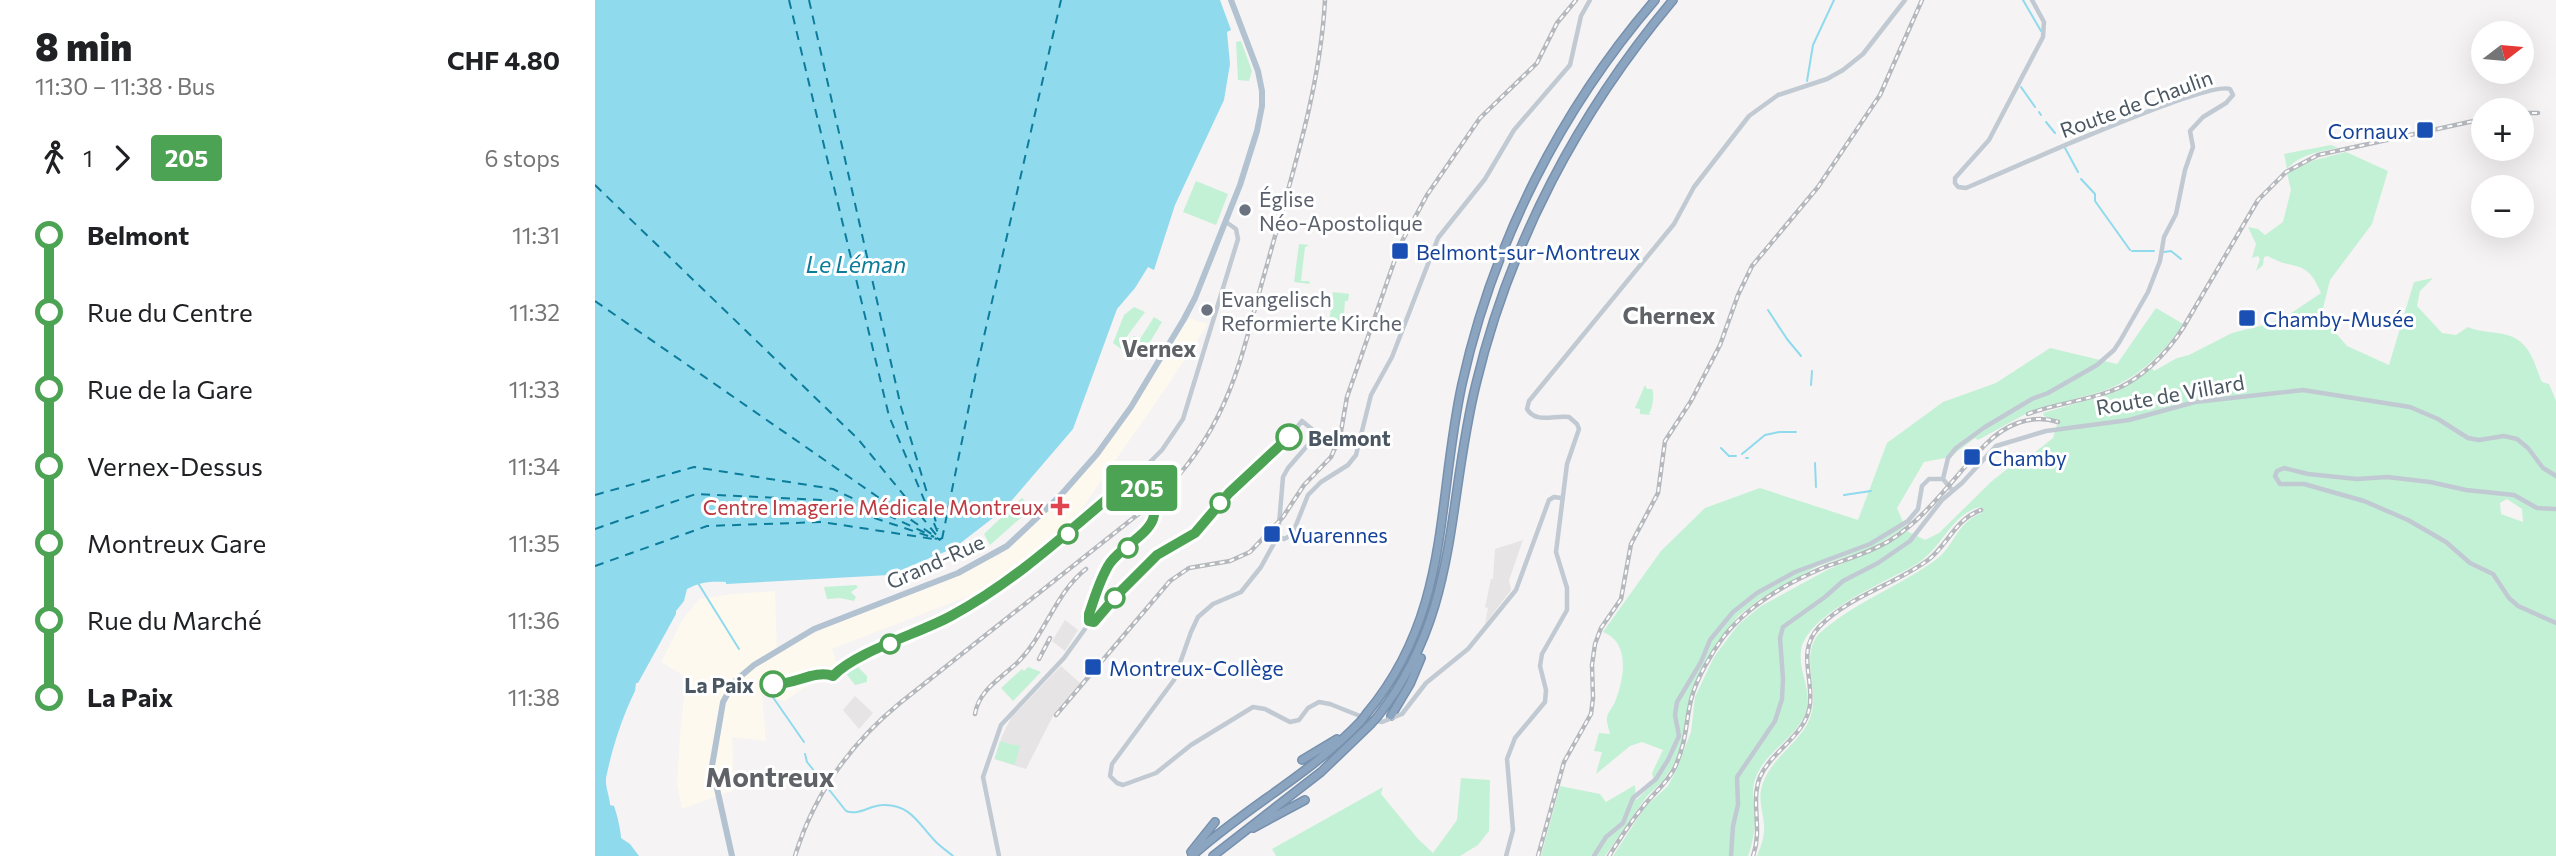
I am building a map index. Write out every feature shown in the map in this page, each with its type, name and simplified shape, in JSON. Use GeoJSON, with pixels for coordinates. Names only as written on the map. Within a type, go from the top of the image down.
{"type":"FeatureCollection","features":[{"type":"Feature","properties":{"kind":"highway"},"geometry":{"type":"LineString","coordinates":[[1190,856],[1315,763],[1361,719],[1394,676],[1414,638],[1431,590],[1458,402],[1474,338],[1502,253],[1550,152],[1584,95],[1655,0]]}},
{"type":"Feature","properties":{"kind":"highway"},"geometry":{"type":"LineString","coordinates":[[1391,716],[1414,676],[1440,592],[1469,415],[1481,361],[1526,233],[1552,178],[1590,112],[1627,58],[1673,0]]}},
{"type":"Feature","properties":{"kind":"highway"},"geometry":{"type":"LineString","coordinates":[[1213,856],[1321,772],[1370,725],[1405,678],[1429,628]]}},
{"type":"Feature","properties":{"kind":"highway"},"geometry":{"type":"LineString","coordinates":[[1302,760],[1361,719]]}},
{"type":"Feature","properties":{"kind":"highway"},"geometry":{"type":"LineString","coordinates":[[1234,838],[1305,800]]}},
{"type":"Feature","properties":{"kind":"highway"},"geometry":{"type":"LineString","coordinates":[[1190,856],[1215,822]]}},
{"type":"Feature","properties":{"kind":"main road","name":"Grand-Rue"},"geometry":{"type":"LineString","coordinates":[[732,856],[726,822],[713,778],[712,756],[726,695],[734,682],[750,668],[814,629],[934,584],[1002,550],[1052,504],[1086,467],[1129,411],[1188,313],[1226,222],[1254,142],[1262,106],[1261,82],[1231,0]]}},
{"type":"Feature","properties":{"kind":"street"},"geometry":{"type":"LineString","coordinates":[[1278,536],[1284,539],[1292,535],[1308,495],[1321,482],[1348,465],[1356,455],[1371,395],[1392,357],[1438,238],[1485,179],[1514,130],[1570,65],[1581,16],[1590,0]]}},
{"type":"Feature","properties":{"kind":"street"},"geometry":{"type":"LineString","coordinates":[[1506,856],[1513,830],[1507,759],[1515,738],[1545,702],[1546,690],[1540,666],[1542,654],[1567,610],[1567,588],[1556,552],[1568,457],[1579,429],[1575,421],[1566,416],[1534,417],[1528,413],[1527,404],[1674,224],[1694,187],[1742,124],[1778,95],[1827,79],[1843,70],[1863,54],[1905,0]]}},
{"type":"Feature","properties":{"kind":"street","name":"Route de Chaulin"},"geometry":{"type":"LineString","coordinates":[[1943,479],[1948,458],[1956,448],[2024,403],[2048,393],[2097,365],[2114,350],[2142,304],[2160,261],[2164,237],[2176,214],[2193,147],[2190,131],[2203,117],[2232,99],[2233,93],[2227,87],[2222,87],[2162,106],[1966,188],[1958,187],[1955,183],[1956,177],[1981,150],[2043,37],[2044,22],[2032,0]]}},
{"type":"Feature","properties":{"kind":"street"},"geometry":{"type":"LineString","coordinates":[[1137,483],[1132,485],[1128,482],[1130,476],[1136,476],[1173,437],[1184,419],[1238,240],[1236,229],[1226,222]]}},
{"type":"Feature","properties":{"kind":"street","name":"Route de Villard"},"geometry":{"type":"LineString","coordinates":[[1731,856],[1733,825],[1738,805],[1737,777],[1771,727],[1782,699],[1780,638],[1783,627],[1843,581],[1910,541],[1952,490],[1962,483],[1992,448],[2029,435],[2129,420],[2205,400],[2297,390],[2410,407],[2432,415],[2471,439],[2512,437],[2526,445],[2543,468],[2556,476]]}},
{"type":"Feature","properties":{"kind":"street"},"geometry":{"type":"LineString","coordinates":[[999,856],[983,777],[1001,725],[1064,658],[1090,622],[1098,620],[1118,594],[1157,555],[1195,533],[1229,493],[1289,438],[1302,421],[1313,430],[1314,438],[1283,477],[1278,536],[1249,585],[1234,597],[1213,604],[1198,617],[1176,677],[1112,764],[1110,776],[1114,782],[1123,785],[1156,773],[1191,745],[1247,709],[1265,709],[1290,722],[1301,718],[1308,708],[1322,702],[1361,719],[1382,722],[1402,714],[1426,683],[1468,649],[1516,590],[1549,500],[1554,497],[1562,498]]}},
{"type":"Feature","properties":{"kind":"street"},"geometry":{"type":"LineString","coordinates":[[2556,509],[2537,508],[2510,494],[2466,490],[2400,478],[2308,474],[2285,468],[2275,474],[2280,484],[2304,484],[2364,500],[2408,520],[2441,539],[2470,563],[2493,574],[2518,606],[2556,623]]}},
{"type":"Feature","properties":{"kind":"street"},"geometry":{"type":"LineString","coordinates":[[1136,476],[1137,483],[1147,492]]}},
{"type":"Feature","properties":{"kind":"street"},"geometry":{"type":"LineString","coordinates":[[1594,856],[1606,837],[1623,824],[1633,798],[1656,779],[1668,760],[1679,736],[1675,715],[1677,702],[1701,662],[1710,640],[1733,612],[1757,593],[1795,572],[1870,544],[1913,517],[1918,509],[1923,483],[1932,478],[1943,479],[1952,490]]}},
{"type":"Feature","properties":{"kind":"street"},"geometry":{"type":"LineString","coordinates":[[1090,622],[1089,614],[1108,567],[1147,530]]}},
{"type":"Feature","properties":{"kind":"shaded area"},"geometry":{"type":"Polygon","coordinates":[[[1189,318],[1208,324],[1064,534],[992,587],[832,649],[838,667],[784,701],[762,695],[766,741],[732,737],[734,790],[682,809],[677,784],[680,735],[684,698],[691,680],[661,662],[681,622],[699,599],[775,591],[777,652],[837,622],[954,571],[1000,555],[1065,494],[1189,318]]]}},
{"type":"Feature","properties":{"kind":"shaded area"},"geometry":{"type":"Polygon","coordinates":[[[1523,540],[1509,580],[1511,590],[1485,624],[1488,608],[1485,607],[1493,579],[1495,549],[1523,540]]]}},
{"type":"Feature","properties":{"kind":"shaded area"},"geometry":{"type":"Polygon","coordinates":[[[1065,620],[1078,630],[1065,651],[1052,641],[1065,620]]]}},
{"type":"Feature","properties":{"kind":"shaded area"},"geometry":{"type":"Polygon","coordinates":[[[1061,666],[1080,683],[1055,712],[1026,769],[994,759],[1011,718],[1061,666]]]}},
{"type":"Feature","properties":{"kind":"shaded area"},"geometry":{"type":"Polygon","coordinates":[[[855,696],[873,713],[859,729],[843,710],[855,696]]]}},
{"type":"Feature","properties":{"kind":"green space"},"geometry":{"type":"Polygon","coordinates":[[[1241,41],[1252,71],[1249,81],[1238,80],[1236,42],[1241,41]]]}},
{"type":"Feature","properties":{"kind":"green space"},"geometry":{"type":"Polygon","coordinates":[[[2331,145],[2338,148],[2304,157],[2287,169],[2284,154],[2331,145]]]}},
{"type":"Feature","properties":{"kind":"green space"},"geometry":{"type":"Polygon","coordinates":[[[2346,152],[2388,171],[2372,224],[2330,280],[2321,316],[2347,346],[2389,365],[2414,282],[2433,278],[2420,291],[2417,306],[2442,333],[2456,335],[2468,327],[2515,338],[2526,347],[2542,382],[2549,384],[2556,401],[2556,856],[1757,856],[1764,833],[1761,788],[1768,772],[1799,736],[1811,716],[1813,695],[1810,657],[1815,639],[1834,621],[1934,561],[1947,549],[1966,523],[1982,513],[1980,507],[1962,516],[1918,563],[1833,611],[1818,623],[1807,637],[1801,651],[1808,698],[1805,714],[1794,731],[1766,760],[1756,777],[1753,793],[1754,828],[1748,856],[1613,856],[1645,807],[1668,786],[1691,732],[1695,697],[1714,657],[1738,625],[1761,606],[1827,570],[1879,548],[1907,531],[1925,540],[1939,533],[1992,481],[2053,438],[2058,421],[2044,416],[2043,413],[2115,392],[2151,367],[2154,371],[2232,333],[2287,316],[2321,293],[2316,282],[2305,270],[2268,256],[2264,257],[2263,265],[2256,271],[2260,259],[2258,256],[2252,258],[2256,244],[2248,227],[2258,229],[2265,235],[2283,222],[2291,190],[2287,173],[2315,160],[2346,152]],[[2507,499],[2500,503],[2501,514],[2523,522],[2522,509],[2507,499]]]}},
{"type":"Feature","properties":{"kind":"green space"},"geometry":{"type":"Polygon","coordinates":[[[1196,181],[1228,194],[1216,225],[1183,212],[1196,181]]]}},
{"type":"Feature","properties":{"kind":"green space"},"geometry":{"type":"Polygon","coordinates":[[[1299,244],[1309,245],[1305,247],[1301,281],[1309,281],[1310,284],[1294,282],[1299,244]]]}},
{"type":"Feature","properties":{"kind":"green space"},"geometry":{"type":"Polygon","coordinates":[[[1333,292],[1349,294],[1344,313],[1336,326],[1339,331],[1332,330],[1329,324],[1333,292]]]}},
{"type":"Feature","properties":{"kind":"green space"},"geometry":{"type":"Polygon","coordinates":[[[1134,307],[1145,312],[1121,349],[1113,343],[1124,315],[1134,307]]]}},
{"type":"Feature","properties":{"kind":"green space"},"geometry":{"type":"Polygon","coordinates":[[[2156,308],[2183,324],[2149,364],[2115,386],[2031,411],[1978,440],[1975,438],[1950,457],[1924,462],[1897,508],[1905,527],[1873,548],[1818,566],[1760,599],[1738,616],[1718,642],[1690,696],[1685,736],[1673,766],[1662,782],[1647,796],[1605,856],[1541,856],[1560,786],[1600,794],[1606,802],[1635,785],[1636,800],[1654,783],[1652,773],[1663,750],[1642,742],[1630,746],[1596,774],[1602,752],[1594,751],[1599,733],[1610,734],[1607,717],[1615,702],[1623,673],[1618,644],[1603,632],[1661,551],[1705,508],[1760,488],[1858,520],[1887,443],[1943,402],[1996,383],[2050,348],[2117,364],[2156,308]]]}},
{"type":"Feature","properties":{"kind":"green space"},"geometry":{"type":"Polygon","coordinates":[[[1154,317],[1162,322],[1147,347],[1144,346],[1146,348],[1141,356],[1126,350],[1129,339],[1134,336],[1140,339],[1154,317]]]}},
{"type":"Feature","properties":{"kind":"green space"},"geometry":{"type":"Polygon","coordinates":[[[1645,385],[1653,392],[1649,414],[1652,415],[1640,414],[1640,409],[1635,408],[1645,385]]]}},
{"type":"Feature","properties":{"kind":"green space"},"geometry":{"type":"Polygon","coordinates":[[[1022,498],[1032,508],[990,545],[984,534],[1022,498]]]}},
{"type":"Feature","properties":{"kind":"green space"},"geometry":{"type":"Polygon","coordinates":[[[824,587],[858,587],[851,592],[856,597],[854,601],[827,599],[824,587]]]}},
{"type":"Feature","properties":{"kind":"green space"},"geometry":{"type":"Polygon","coordinates":[[[855,664],[867,676],[867,682],[855,685],[844,671],[855,664]]]}},
{"type":"Feature","properties":{"kind":"green space"},"geometry":{"type":"Polygon","coordinates":[[[1028,667],[1041,672],[1013,701],[1001,688],[1022,669],[1024,671],[1028,667]]]}},
{"type":"Feature","properties":{"kind":"green space"},"geometry":{"type":"Polygon","coordinates":[[[1000,741],[1020,745],[1015,765],[995,759],[1000,741]]]}},
{"type":"Feature","properties":{"kind":"green space"},"geometry":{"type":"Polygon","coordinates":[[[1461,778],[1490,780],[1489,831],[1478,845],[1460,856],[1276,856],[1272,849],[1383,787],[1381,794],[1433,853],[1457,820],[1461,778]]]}},
{"type":"Feature","properties":{"kind":"water","name":"Le Léman"},"geometry":{"type":"Polygon","coordinates":[[[595,0],[1220,0],[1231,30],[1227,32],[1230,64],[1224,100],[1175,205],[1154,270],[1148,267],[1117,309],[1073,429],[1013,499],[954,548],[889,575],[726,584],[710,582],[687,589],[684,601],[636,683],[617,734],[606,778],[610,805],[615,809],[621,838],[630,844],[639,856],[595,856],[595,0]]]}},
{"type":"Feature","properties":{"kind":"waterway"},"geometry":{"type":"LineString","coordinates":[[1807,81],[1813,45],[1834,0]]}},
{"type":"Feature","properties":{"kind":"waterway"},"geometry":{"type":"LineString","coordinates":[[2023,0],[2041,31]]}},
{"type":"Feature","properties":{"kind":"waterway"},"geometry":{"type":"LineString","coordinates":[[2021,87],[2035,107]]}},
{"type":"Feature","properties":{"kind":"waterway"},"geometry":{"type":"LineString","coordinates":[[2046,122],[2055,133]]}},
{"type":"Feature","properties":{"kind":"waterway"},"geometry":{"type":"LineString","coordinates":[[2065,148],[2078,172]]}},
{"type":"Feature","properties":{"kind":"waterway"},"geometry":{"type":"LineString","coordinates":[[2081,179],[2095,194],[2095,201],[2130,250]]}},
{"type":"Feature","properties":{"kind":"waterway"},"geometry":{"type":"LineString","coordinates":[[2132,251],[2154,251]]}},
{"type":"Feature","properties":{"kind":"waterway"},"geometry":{"type":"LineString","coordinates":[[2164,252],[2171,251],[2181,259]]}},
{"type":"Feature","properties":{"kind":"waterway"},"geometry":{"type":"LineString","coordinates":[[1768,310],[1801,356]]}},
{"type":"Feature","properties":{"kind":"waterway"},"geometry":{"type":"LineString","coordinates":[[1811,385],[1812,371]]}},
{"type":"Feature","properties":{"kind":"waterway"},"geometry":{"type":"LineString","coordinates":[[1742,454],[1765,435],[1796,432]]}},
{"type":"Feature","properties":{"kind":"waterway"},"geometry":{"type":"LineString","coordinates":[[1721,448],[1729,456],[1736,456]]}},
{"type":"Feature","properties":{"kind":"waterway"},"geometry":{"type":"LineString","coordinates":[[1815,463],[1816,487]]}},
{"type":"Feature","properties":{"kind":"waterway"},"geometry":{"type":"LineString","coordinates":[[1844,495],[1871,491]]}},
{"type":"Feature","properties":{"kind":"waterway"},"geometry":{"type":"LineString","coordinates":[[698,583],[739,649]]}},
{"type":"Feature","properties":{"kind":"waterway"},"geometry":{"type":"LineString","coordinates":[[770,693],[804,742]]}},
{"type":"Feature","properties":{"kind":"waterway"},"geometry":{"type":"LineString","coordinates":[[805,754],[807,762],[846,811],[855,812],[883,805],[901,808],[914,817],[936,842],[953,856]]}},
{"type":"Feature","properties":{"kind":"ferry route"},"geometry":{"type":"LineString","coordinates":[[789,0],[889,416],[941,540]]}},
{"type":"Feature","properties":{"kind":"ferry route"},"geometry":{"type":"LineString","coordinates":[[809,0],[901,407],[938,529]]}},
{"type":"Feature","properties":{"kind":"ferry route"},"geometry":{"type":"LineString","coordinates":[[942,539],[977,367],[1061,0]]}},
{"type":"Feature","properties":{"kind":"ferry route"},"geometry":{"type":"LineString","coordinates":[[595,185],[858,439],[938,537]]}},
{"type":"Feature","properties":{"kind":"ferry route"},"geometry":{"type":"LineString","coordinates":[[595,301],[940,540]]}},
{"type":"Feature","properties":{"kind":"ferry route"},"geometry":{"type":"LineString","coordinates":[[595,495],[694,467],[833,489],[934,537]]}},
{"type":"Feature","properties":{"kind":"ferry route"},"geometry":{"type":"LineString","coordinates":[[595,529],[696,494],[821,500],[937,539]]}},
{"type":"Feature","properties":{"kind":"ferry route"},"geometry":{"type":"LineString","coordinates":[[595,566],[707,526],[822,522],[940,540]]}},
{"type":"Feature","properties":{"kind":"tunnel"},"geometry":{"type":"LineString","coordinates":[[1147,492],[1153,511],[1147,530]]}},
{"type":"Feature","properties":{"kind":"railway"},"geometry":{"type":"LineString","coordinates":[[795,856],[823,791],[865,735],[900,703],[1146,508],[1177,477],[1203,442],[1218,416],[1240,361],[1295,166],[1311,101],[1325,0]]}},
{"type":"Feature","properties":{"kind":"railway"},"geometry":{"type":"LineString","coordinates":[[1056,715],[1170,581],[1189,568],[1230,561],[1250,552],[1283,517],[1304,485],[1331,457],[1340,437],[1347,397],[1400,245],[1427,195],[1480,118],[1537,63],[1557,23],[1576,0]]}},
{"type":"Feature","properties":{"kind":"railway"},"geometry":{"type":"LineString","coordinates":[[1538,856],[1564,762],[1591,714],[1595,644],[1601,628],[1621,599],[1631,544],[1658,493],[1665,441],[1691,401],[1720,345],[1752,266],[1818,187],[1880,95],[1922,0]]}},
{"type":"Feature","properties":{"kind":"railway"},"geometry":{"type":"LineString","coordinates":[[2028,414],[2111,391],[2152,365],[2183,328],[2258,200],[2286,172],[2318,155],[2471,122]]}},
{"type":"Feature","properties":{"kind":"railway"},"geometry":{"type":"LineString","coordinates":[[1609,856],[1646,803],[1672,773],[1682,749],[1697,683],[1715,649],[1746,613],[1784,587],[1889,541],[1917,520],[2001,431],[2028,420],[2058,422]]}},
{"type":"Feature","properties":{"kind":"railway"},"geometry":{"type":"LineString","coordinates":[[1753,856],[1757,835],[1756,796],[1760,777],[1765,767],[1803,725],[1810,704],[1807,655],[1812,636],[1844,607],[1928,560],[1958,526],[1981,510]]}},
{"type":"Feature","properties":{"kind":"railway"},"geometry":{"type":"LineString","coordinates":[[975,714],[986,690],[1019,661],[1037,638],[1067,589],[1086,569]]}},
{"type":"Feature","properties":{"kind":"railway"},"geometry":{"type":"LineString","coordinates":[[1039,659],[1050,638]]}},
{"type":"Feature","properties":{"kind":"bus line","name":"205"},"geometry":{"type":"LineString","coordinates":[[773,684],[825,674],[833,676],[848,663],[951,616],[1024,570],[1128,483],[1133,486],[1137,483],[1147,492],[1152,502],[1151,521],[1138,540],[1113,559],[1108,567],[1089,614],[1089,621],[1094,622],[1157,555],[1195,533],[1229,493],[1289,437]]}},
{"type":"Feature","properties":{"kind":"place","name":"Cornaux"},"geometry":{"type":"Point","coordinates":[2425,130]}},
{"type":"Feature","properties":{"kind":"place","name":"Église Néo-Apostolique"},"geometry":{"type":"Point","coordinates":[1245,210]}},
{"type":"Feature","properties":{"kind":"place","name":"Belmont-sur-Montreux"},"geometry":{"type":"Point","coordinates":[1400,251]}},
{"type":"Feature","properties":{"kind":"place","name":"Evangelisch Reformierte Kirche"},"geometry":{"type":"Point","coordinates":[1207,310]}},
{"type":"Feature","properties":{"kind":"place","name":"Chamby-Musée"},"geometry":{"type":"Point","coordinates":[2247,318]}},
{"type":"Feature","properties":{"kind":"place","name":"Belmont"},"geometry":{"type":"Point","coordinates":[1289,437]}},
{"type":"Feature","properties":{"kind":"place","name":"Chamby"},"geometry":{"type":"Point","coordinates":[1972,457]}},
{"type":"Feature","properties":{"kind":"place","name":"Centre Imagerie Médicale Montreux"},"geometry":{"type":"Point","coordinates":[1060,506]}},
{"type":"Feature","properties":{"kind":"place","name":"Vuarennes"},"geometry":{"type":"Point","coordinates":[1272,534]}},
{"type":"Feature","properties":{"kind":"place","name":"Montreux-Collège"},"geometry":{"type":"Point","coordinates":[1093,667]}},
{"type":"Feature","properties":{"kind":"place","name":"La Paix"},"geometry":{"type":"Point","coordinates":[773,684]}},
{"type":"Feature","properties":{"kind":"district","name":"Chernex"},"geometry":{"type":"Point","coordinates":[1669,314]}},
{"type":"Feature","properties":{"kind":"district","name":"Vernex"},"geometry":{"type":"Point","coordinates":[1159,348]}},
{"type":"Feature","properties":{"kind":"district","name":"Montreux"},"geometry":{"type":"Point","coordinates":[770,776]}}]}
